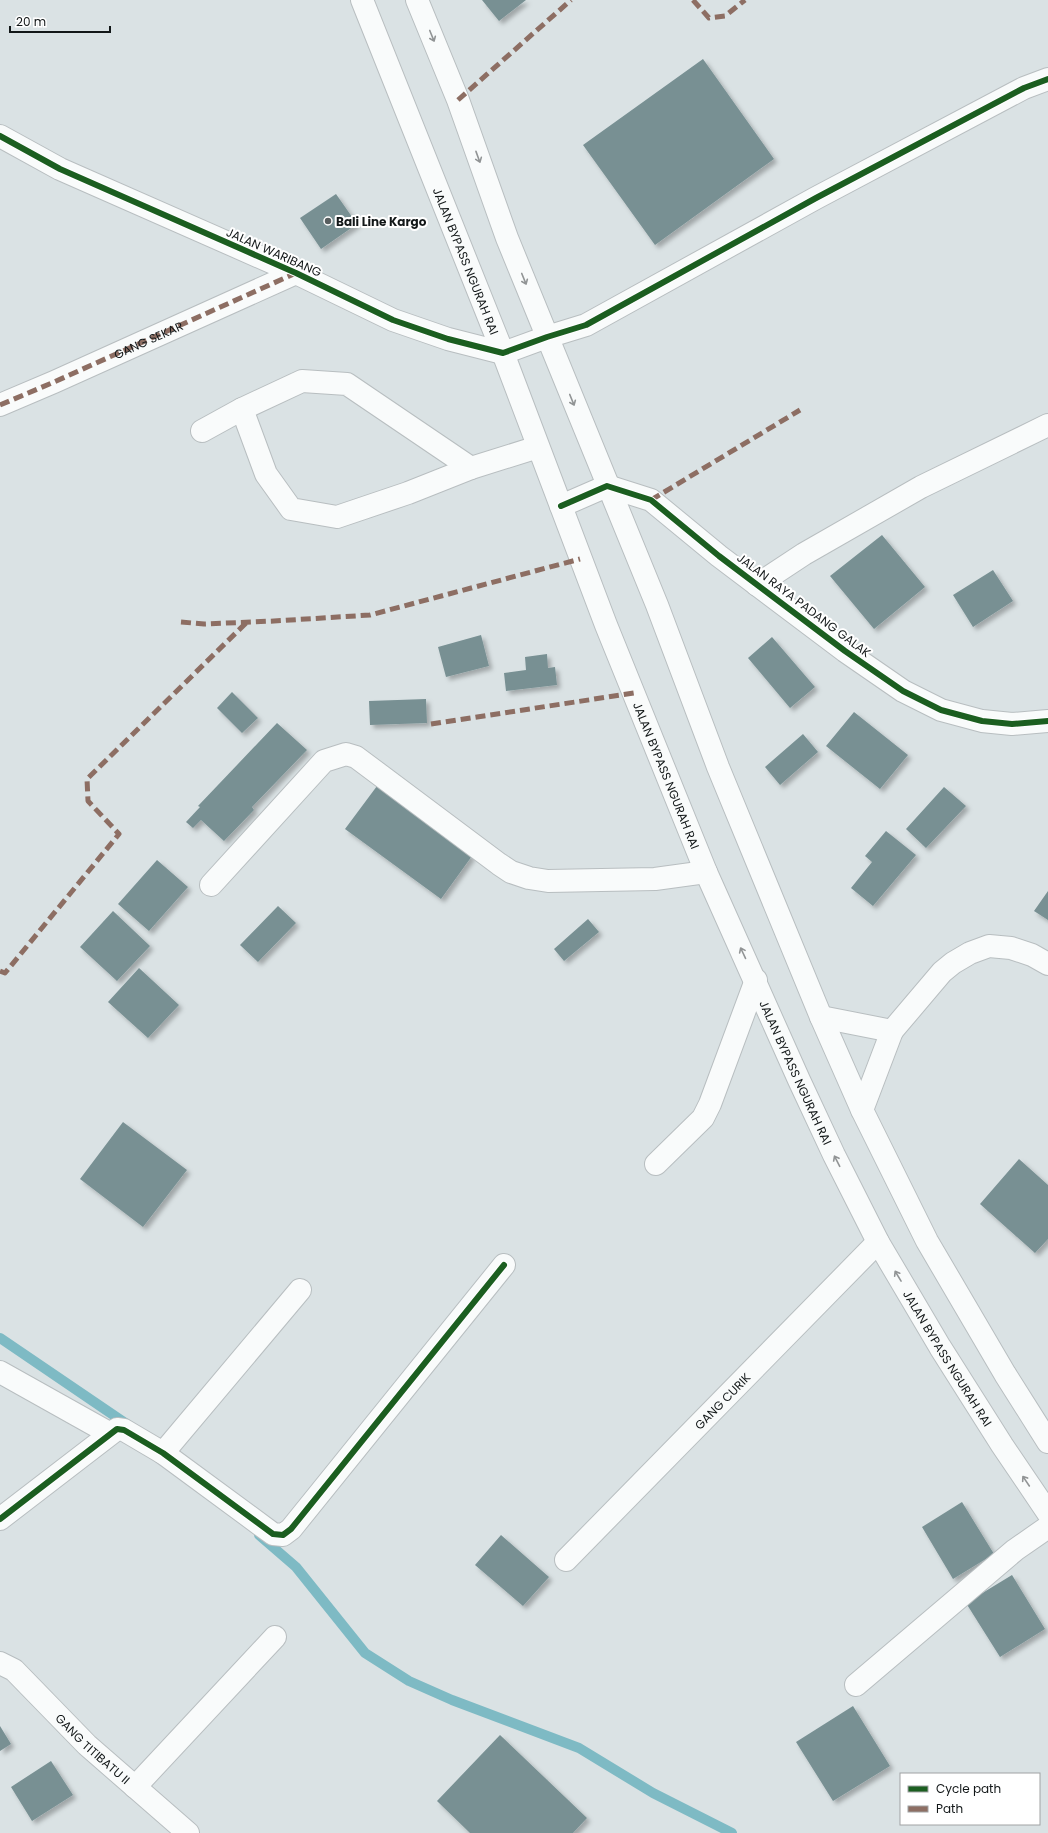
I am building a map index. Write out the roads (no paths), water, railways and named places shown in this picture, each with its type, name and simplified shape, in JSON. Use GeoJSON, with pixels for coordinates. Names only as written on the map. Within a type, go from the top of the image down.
{"type":"FeatureCollection","features":[{"type":"Feature","properties":{"kind":"main road","name":"JALAN BYPASS NGURAH RAI"},"geometry":{"type":"LineString","coordinates":[[362,0],[503,353],[606,625],[706,872],[834,1155],[878,1242],[940,1347],[1002,1445],[1048,1513]]}},
{"type":"Feature","properties":{"kind":"main road"},"geometry":{"type":"LineString","coordinates":[[417,0],[458,100],[507,238],[607,486],[657,605],[718,767],[821,1017],[862,1110],[927,1241],[1005,1374],[1048,1442]]}},
{"type":"Feature","properties":{"kind":"main road"},"geometry":{"type":"LineString","coordinates":[[503,353],[586,325],[865,172],[1024,88],[1048,79]]}},
{"type":"Feature","properties":{"kind":"main road","name":"JALAN WARIBANG"},"geometry":{"type":"LineString","coordinates":[[0,136],[60,169],[296,273],[393,320],[448,339],[503,353]]}},
{"type":"Feature","properties":{"kind":"main road","name":"GANG SEKAR"},"geometry":{"type":"LineString","coordinates":[[0,405],[296,273]]}},
{"type":"Feature","properties":{"kind":"main road"},"geometry":{"type":"LineString","coordinates":[[202,431],[242,409],[302,381],[347,384],[471,468]]}},
{"type":"Feature","properties":{"kind":"main road"},"geometry":{"type":"LineString","coordinates":[[242,409],[266,474],[291,509],[337,517],[408,493],[471,468],[538,447]]}},
{"type":"Feature","properties":{"kind":"main road"},"geometry":{"type":"LineString","coordinates":[[757,585],[804,554],[921,487],[1048,425]]}},
{"type":"Feature","properties":{"kind":"main road"},"geometry":{"type":"LineString","coordinates":[[561,506],[607,486]]}},
{"type":"Feature","properties":{"kind":"main road","name":"JALAN RAYA PADANG GALAK"},"geometry":{"type":"LineString","coordinates":[[607,486],[651,500],[757,585],[845,651],[903,691],[941,710],[982,721],[1012,724],[1048,721]]}},
{"type":"Feature","properties":{"kind":"main road"},"geometry":{"type":"LineString","coordinates":[[211,885],[324,761],[346,754],[356,757],[499,864],[511,872],[529,878],[548,881],[654,879],[706,872]]}},
{"type":"Feature","properties":{"kind":"main road"},"geometry":{"type":"LineString","coordinates":[[862,1110],[892,1031],[942,972],[953,962],[970,953],[989,946],[1011,948],[1032,955],[1048,964]]}},
{"type":"Feature","properties":{"kind":"main road"},"geometry":{"type":"LineString","coordinates":[[656,1164],[703,1118],[710,1104],[756,980]]}},
{"type":"Feature","properties":{"kind":"main road"},"geometry":{"type":"LineString","coordinates":[[821,1017],[892,1031]]}},
{"type":"Feature","properties":{"kind":"main road","name":"GANG CURIK"},"geometry":{"type":"LineString","coordinates":[[566,1560],[878,1242]]}},
{"type":"Feature","properties":{"kind":"main road"},"geometry":{"type":"LineString","coordinates":[[0,1519],[109,1433],[117,1429],[124,1430],[163,1453],[273,1534],[283,1535],[296,1523],[504,1265]]}},
{"type":"Feature","properties":{"kind":"main road"},"geometry":{"type":"LineString","coordinates":[[163,1453],[300,1290]]}},
{"type":"Feature","properties":{"kind":"main road"},"geometry":{"type":"LineString","coordinates":[[0,1372],[109,1433]]}},
{"type":"Feature","properties":{"kind":"main road"},"geometry":{"type":"LineString","coordinates":[[856,1686],[1015,1550],[1048,1527]]}},
{"type":"Feature","properties":{"kind":"main road"},"geometry":{"type":"LineString","coordinates":[[135,1787],[275,1637]]}},
{"type":"Feature","properties":{"kind":"main road","name":"GANG TITIBATU II"},"geometry":{"type":"LineString","coordinates":[[0,1663],[14,1670],[87,1745],[188,1833]]}},
{"type":"Feature","properties":{"kind":"waterway"},"geometry":{"type":"LineString","coordinates":[[0,1338],[131,1427]]}},
{"type":"Feature","properties":{"kind":"waterway"},"geometry":{"type":"LineString","coordinates":[[259,1535],[296,1567],[365,1653],[409,1681],[452,1700],[579,1748],[653,1793],[732,1833]]}},
{"type":"Feature","properties":{"kind":"place","name":"Bali Line Kargo"},"geometry":{"type":"Point","coordinates":[328,221]}}]}
